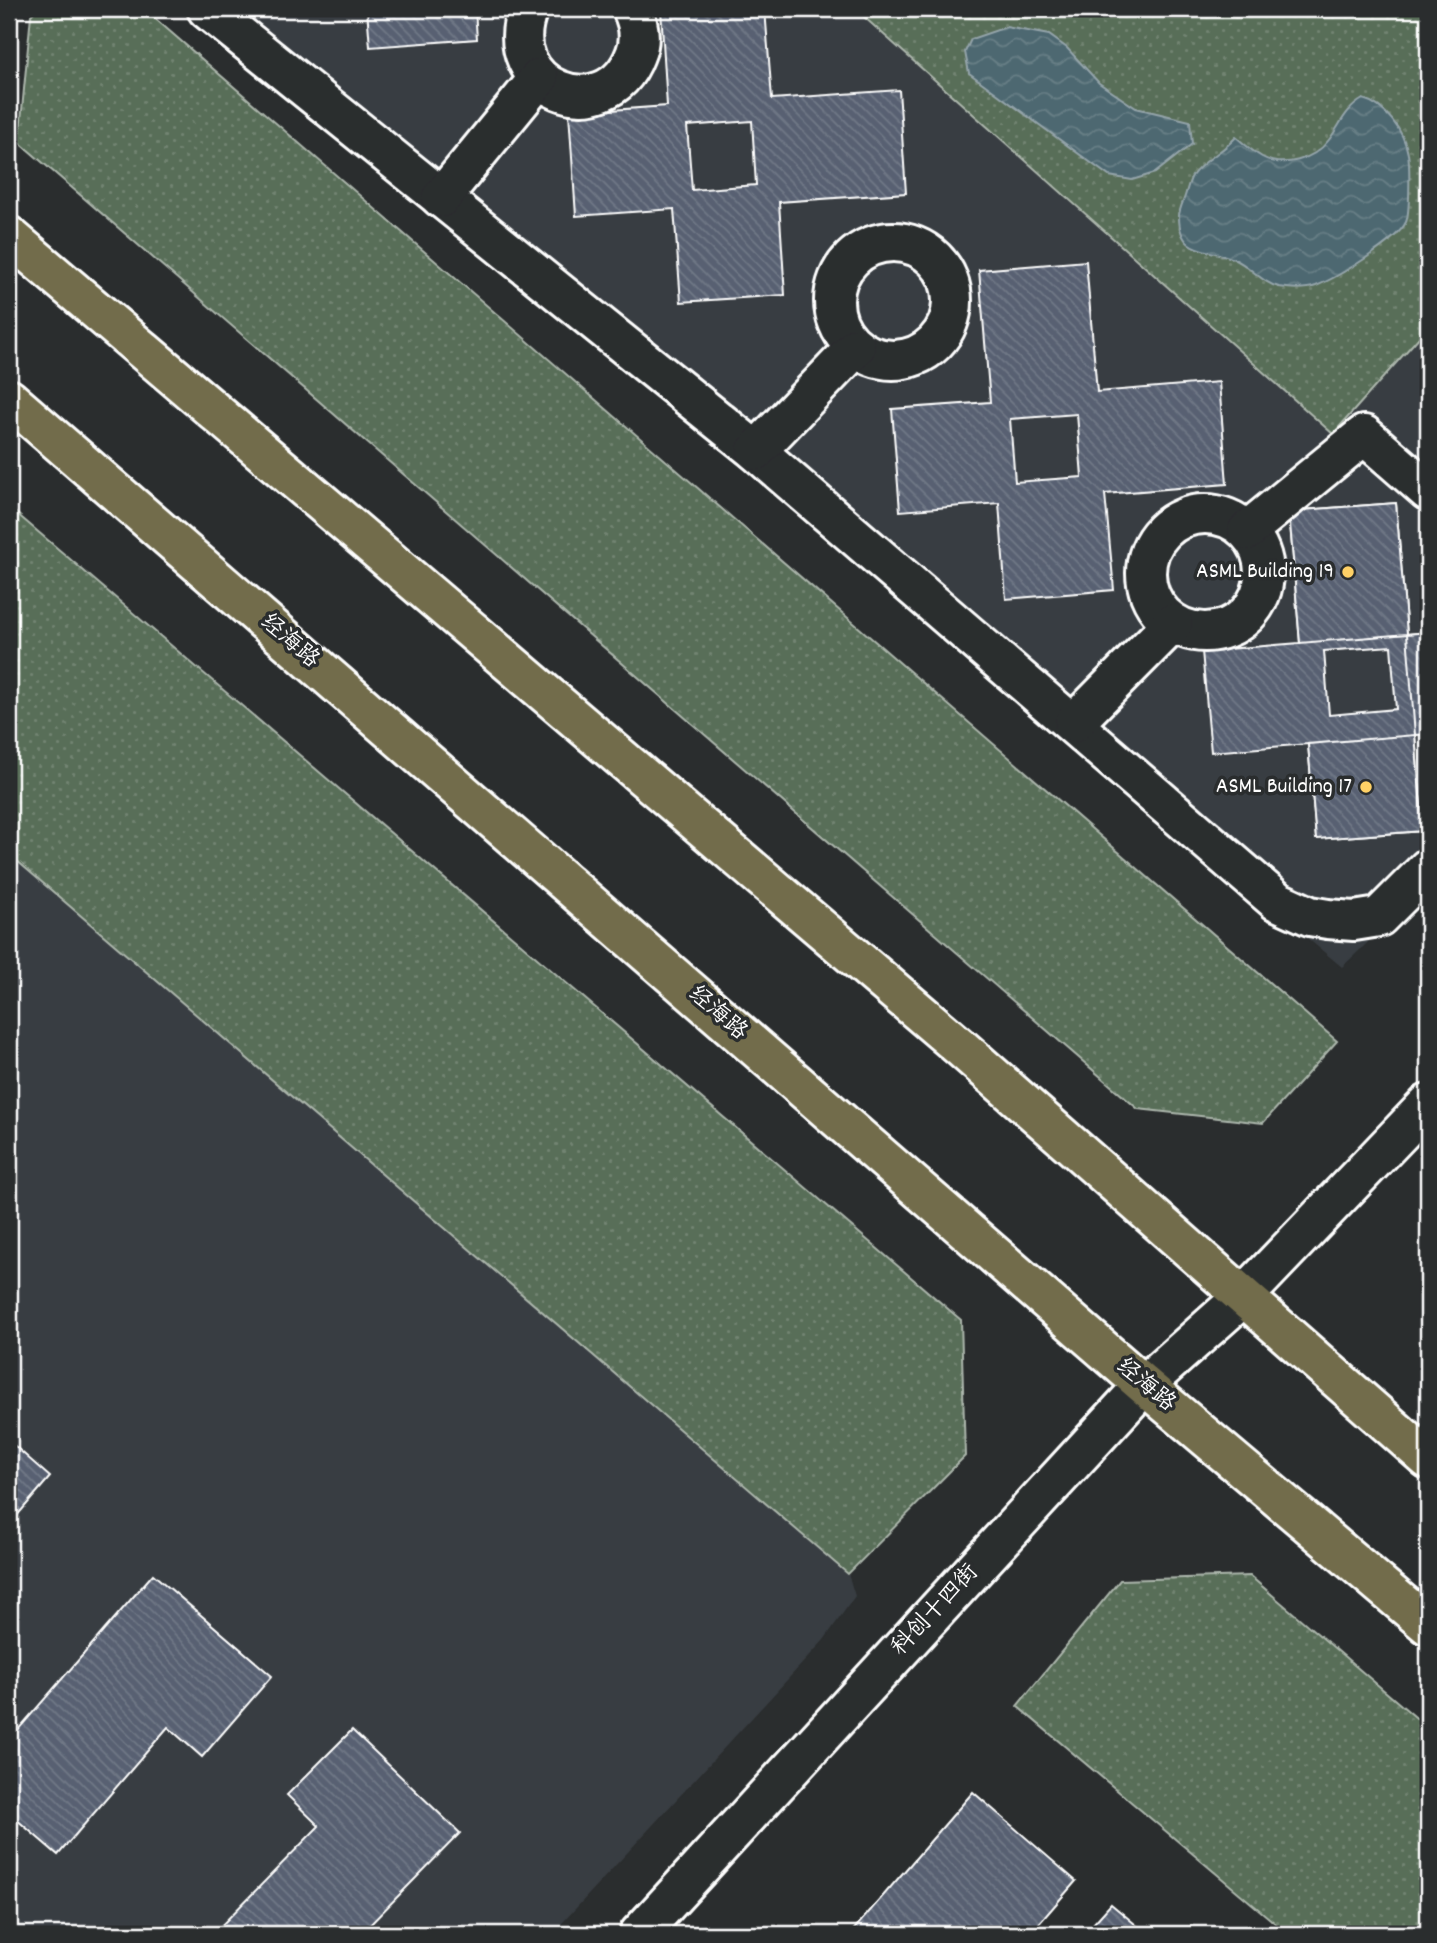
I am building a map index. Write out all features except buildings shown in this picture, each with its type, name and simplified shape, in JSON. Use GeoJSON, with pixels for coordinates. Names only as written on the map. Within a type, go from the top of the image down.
{"type":"FeatureCollection","features":[{"type":"Feature","properties":{"kind":"main road"},"geometry":{"type":"LineString","coordinates":[[9,236],[960,1046],[1428,1459]]}},
{"type":"Feature","properties":{"kind":"main road","name":"经海路"},"geometry":{"type":"LineString","coordinates":[[9,399],[1143,1385],[1428,1625]]}},
{"type":"Feature","properties":{"kind":"street"},"geometry":{"type":"LineString","coordinates":[[207,9],[756,451],[1277,901],[1293,909],[1328,919],[1354,921],[1379,917],[1428,869]]}},
{"type":"Feature","properties":{"kind":"street"},"geometry":{"type":"LineString","coordinates":[[528,9],[521,25],[522,48],[531,70],[548,86],[570,94],[593,94],[614,85],[631,68],[639,46],[639,23],[632,9]]}},
{"type":"Feature","properties":{"kind":"street"},"geometry":{"type":"LineString","coordinates":[[441,198],[539,78]]}},
{"type":"Feature","properties":{"kind":"street"},"geometry":{"type":"LineString","coordinates":[[756,451],[856,346]]}},
{"type":"Feature","properties":{"kind":"street"},"geometry":{"type":"LineString","coordinates":[[1247,531],[1364,435],[1428,491]]}},
{"type":"Feature","properties":{"kind":"street"},"geometry":{"type":"LineString","coordinates":[[1216,514],[1238,523],[1247,531],[1255,539],[1264,560],[1265,584],[1256,605],[1240,622],[1218,631],[1195,632],[1173,623],[1156,607],[1147,586],[1146,562],[1155,541],[1171,524],[1193,515],[1216,514]]}},
{"type":"Feature","properties":{"kind":"street"},"geometry":{"type":"LineString","coordinates":[[1074,723],[1173,623]]}},
{"type":"Feature","properties":{"kind":"street","name":"科创十四街"},"geometry":{"type":"LineString","coordinates":[[639,1934],[1143,1385],[1243,1297],[1428,1104]]}},
{"type":"Feature","properties":{"kind":"shaded area"},"geometry":{"type":"Polygon","coordinates":[[[190,9],[1428,9],[1428,885],[1342,967],[190,9]]]}},
{"type":"Feature","properties":{"kind":"shaded area"},"geometry":{"type":"Polygon","coordinates":[[[9,854],[848,1574],[855,1596],[824,1640],[552,1934],[9,1934],[9,854]]]}},
{"type":"Feature","properties":{"kind":"green space"},"geometry":{"type":"Polygon","coordinates":[[[37,9],[144,9],[1337,1041],[1263,1123],[1138,1109],[19,142],[31,15],[37,9]]]}},
{"type":"Feature","properties":{"kind":"green space"},"geometry":{"type":"Polygon","coordinates":[[[855,9],[1428,9],[1428,327],[1333,434],[855,9]]]}},
{"type":"Feature","properties":{"kind":"green space"},"geometry":{"type":"Polygon","coordinates":[[[9,507],[961,1320],[965,1456],[848,1574],[9,854],[9,507]]]}},
{"type":"Feature","properties":{"kind":"green space"},"geometry":{"type":"Polygon","coordinates":[[[1250,1576],[1428,1728],[1428,1934],[1288,1934],[1017,1706],[1120,1580],[1250,1576]]]}},
{"type":"Feature","properties":{"kind":"water"},"geometry":{"type":"Polygon","coordinates":[[[1006,27],[1049,35],[1067,48],[1099,83],[1136,108],[1190,121],[1192,144],[1155,173],[1132,180],[1109,176],[969,73],[965,52],[971,39],[1006,27]]]}},
{"type":"Feature","properties":{"kind":"water"},"geometry":{"type":"Polygon","coordinates":[[[1363,99],[1379,107],[1392,120],[1406,145],[1409,159],[1406,222],[1379,249],[1325,282],[1303,289],[1293,289],[1273,285],[1240,262],[1196,248],[1184,238],[1179,214],[1191,178],[1202,165],[1236,137],[1262,157],[1280,162],[1298,160],[1322,147],[1347,113],[1363,99]]]}},
{"type":"Feature","properties":{"kind":"place","name":"ASML Building 19"},"geometry":{"type":"Point","coordinates":[1348,572]}},
{"type":"Feature","properties":{"kind":"place","name":"ASML Building 17"},"geometry":{"type":"Point","coordinates":[1366,787]}}]}
